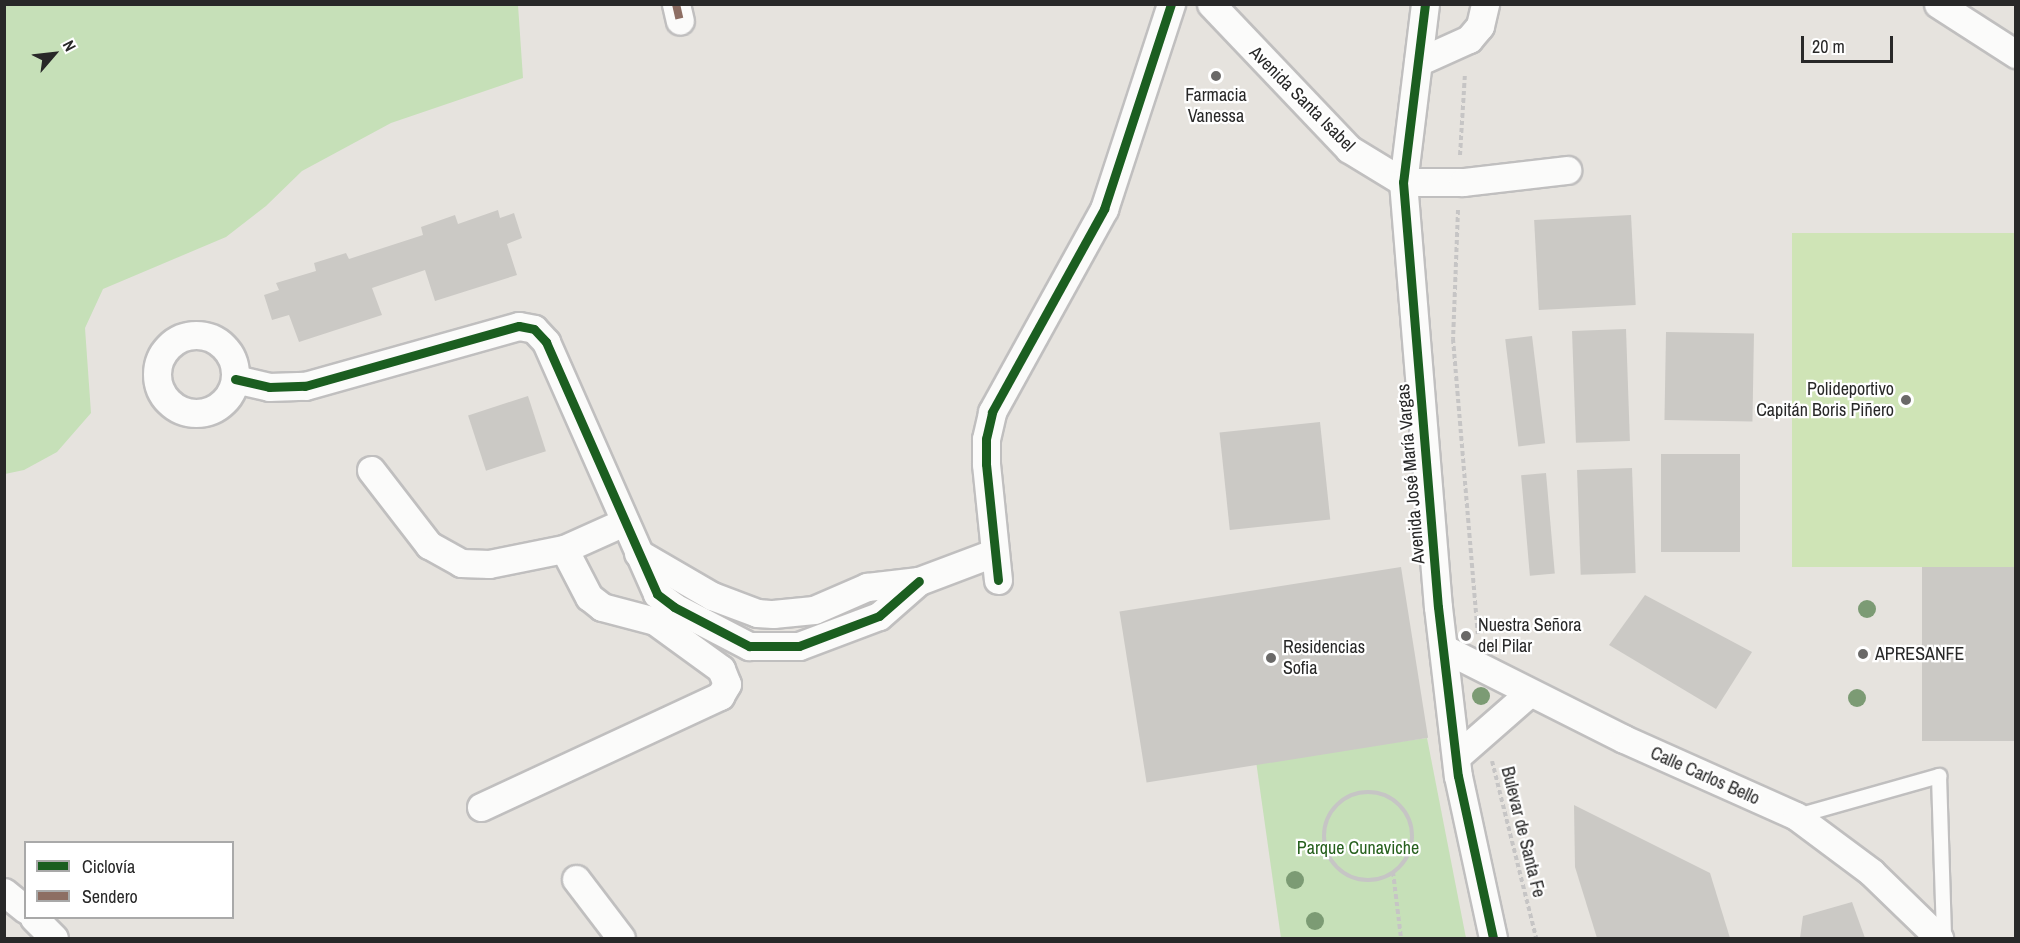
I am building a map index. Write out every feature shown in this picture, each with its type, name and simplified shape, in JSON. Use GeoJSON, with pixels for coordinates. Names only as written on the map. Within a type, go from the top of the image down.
{"type":"FeatureCollection","features":[{"type":"Feature","properties":{"kind":"street"},"geometry":{"type":"LineString","coordinates":[[998,580],[993,553],[986,456],[992,412],[1104,208],[1171,4]]}},
{"type":"Feature","properties":{"kind":"street","name":"Avenida Santa Isabel"},"geometry":{"type":"LineString","coordinates":[[1211,4],[1349,149],[1403,182]]}},
{"type":"Feature","properties":{"kind":"street","name":"Avenida José María Vargas"},"geometry":{"type":"LineString","coordinates":[[1425,4],[1403,182],[1438,607],[1445,649],[1456,757],[1493,939]]}},
{"type":"Feature","properties":{"kind":"street"},"geometry":{"type":"LineString","coordinates":[[1418,62],[1470,39],[1480,27],[1485,4]]}},
{"type":"Feature","properties":{"kind":"street"},"geometry":{"type":"LineString","coordinates":[[1938,4],[2016,54]]}},
{"type":"Feature","properties":{"kind":"street"},"geometry":{"type":"LineString","coordinates":[[1403,182],[1459,180],[1567,170]]}},
{"type":"Feature","properties":{"kind":"street"},"geometry":{"type":"LineString","coordinates":[[235,379],[287,389],[305,386],[519,326],[534,329],[546,342],[657,594],[696,620],[749,646],[777,648],[822,640],[879,616],[920,581]]}},
{"type":"Feature","properties":{"kind":"street"},"geometry":{"type":"LineString","coordinates":[[371,470],[429,545],[462,563],[489,564],[564,549],[624,522]]}},
{"type":"Feature","properties":{"kind":"street"},"geometry":{"type":"LineString","coordinates":[[481,807],[720,696],[727,684],[721,669],[655,621],[602,607],[589,597],[564,549]]}},
{"type":"Feature","properties":{"kind":"street"},"geometry":{"type":"LineString","coordinates":[[638,554],[712,596],[757,613],[814,610],[867,587],[920,581],[993,553]]}},
{"type":"Feature","properties":{"kind":"street"},"geometry":{"type":"LineString","coordinates":[[749,646],[757,613]]}},
{"type":"Feature","properties":{"kind":"street","name":"Calle Carlos Bello"},"geometry":{"type":"LineString","coordinates":[[1445,649],[1529,693],[1796,816],[1871,872],[1939,939]]}},
{"type":"Feature","properties":{"kind":"street"},"geometry":{"type":"LineString","coordinates":[[1456,757],[1529,693]]}},
{"type":"Feature","properties":{"kind":"street"},"geometry":{"type":"LineString","coordinates":[[576,879],[621,939]]}},
{"type":"Feature","properties":{"kind":"street"},"geometry":{"type":"LineString","coordinates":[[4,892],[24,908]]}},
{"type":"Feature","properties":{"kind":"street"},"geometry":{"type":"LineString","coordinates":[[35,919],[54,939]]}},
{"type":"Feature","properties":{"kind":"lane"},"geometry":{"type":"LineString","coordinates":[[1796,816],[1939,776],[1944,939]]}},
{"type":"Feature","properties":{"kind":"path"},"geometry":{"type":"LineString","coordinates":[[1470,39],[1462,92],[1453,339],[1480,667]]}},
{"type":"Feature","properties":{"kind":"path"},"geometry":{"type":"LineString","coordinates":[[1393,872],[1367,880],[1340,870],[1331,860],[1326,847],[1327,819],[1347,798],[1375,793],[1401,807],[1408,819],[1410,849],[1393,872],[1401,939]]}},
{"type":"Feature","properties":{"kind":"green space"},"geometry":{"type":"Polygon","coordinates":[[[4,5],[518,5],[523,78],[391,123],[302,171],[266,206],[226,237],[103,289],[85,328],[91,413],[57,452],[24,470],[5,474],[4,5]]]}},
{"type":"Feature","properties":{"kind":"green space","name":"Polideportivo Capitán Boris Piñero"},"geometry":{"type":"Polygon","coordinates":[[[1792,233],[2015,233],[2015,567],[1792,567],[1792,233]]]}},
{"type":"Feature","properties":{"kind":"green space","name":"Parque Cunaviche"},"geometry":{"type":"Polygon","coordinates":[[[1427,738],[1466,938],[1281,938],[1256,761],[1427,738]]]}},
{"type":"Feature","properties":{"kind":"building"},"geometry":{"type":"Polygon","coordinates":[[[498,210],[500,218],[514,213],[522,238],[507,244],[517,275],[435,301],[425,270],[372,288],[382,315],[299,342],[289,315],[272,320],[264,295],[279,290],[276,283],[316,271],[314,263],[346,253],[349,259],[423,235],[421,227],[455,215],[458,224],[498,210]]]}},
{"type":"Feature","properties":{"kind":"building"},"geometry":{"type":"Polygon","coordinates":[[[1631,215],[1636,305],[1539,310],[1534,220],[1631,215]]]}},
{"type":"Feature","properties":{"kind":"building"},"geometry":{"type":"Polygon","coordinates":[[[1626,329],[1630,441],[1576,443],[1572,331],[1626,329]]]}},
{"type":"Feature","properties":{"kind":"building"},"geometry":{"type":"Polygon","coordinates":[[[1666,332],[1754,334],[1752,422],[1664,420],[1666,332]]]}},
{"type":"Feature","properties":{"kind":"building"},"geometry":{"type":"Polygon","coordinates":[[[1532,336],[1545,443],[1518,446],[1505,339],[1532,336]]]}},
{"type":"Feature","properties":{"kind":"building"},"geometry":{"type":"Polygon","coordinates":[[[528,396],[546,451],[486,471],[468,415],[528,396]]]}},
{"type":"Feature","properties":{"kind":"building"},"geometry":{"type":"Polygon","coordinates":[[[1320,422],[1330,519],[1230,530],[1220,433],[1320,422]]]}},
{"type":"Feature","properties":{"kind":"building"},"geometry":{"type":"Polygon","coordinates":[[[1661,454],[1740,454],[1740,552],[1661,552],[1661,454]]]}},
{"type":"Feature","properties":{"kind":"building"},"geometry":{"type":"Polygon","coordinates":[[[1632,468],[1636,573],[1581,575],[1577,470],[1632,468]]]}},
{"type":"Feature","properties":{"kind":"building"},"geometry":{"type":"Polygon","coordinates":[[[1546,473],[1555,574],[1530,576],[1521,475],[1546,473]]]}},
{"type":"Feature","properties":{"kind":"building","name":"Residencias Sofia"},"geometry":{"type":"Polygon","coordinates":[[[1401,567],[1428,738],[1147,782],[1120,612],[1401,567]]]}},
{"type":"Feature","properties":{"kind":"building"},"geometry":{"type":"Polygon","coordinates":[[[1922,567],[2016,567],[2016,741],[1922,741],[1922,567]]]}},
{"type":"Feature","properties":{"kind":"building"},"geometry":{"type":"Polygon","coordinates":[[[1645,595],[1752,652],[1716,709],[1609,645],[1645,595]]]}},
{"type":"Feature","properties":{"kind":"building"},"geometry":{"type":"Polygon","coordinates":[[[1574,805],[1710,873],[1730,938],[1597,938],[1575,867],[1574,805]]]}},
{"type":"Feature","properties":{"kind":"building"},"geometry":{"type":"Polygon","coordinates":[[[1852,902],[1865,938],[1800,938],[1803,916],[1852,902]]]}},
{"type":"Feature","properties":{"kind":"marked path"},"geometry":{"type":"LineString","coordinates":[[676,4],[680,21]]}},
{"type":"Feature","properties":{"kind":"cycle path"},"geometry":{"type":"LineString","coordinates":[[998,580],[986,464],[986,439],[992,412],[1104,209],[1171,4]]}},
{"type":"Feature","properties":{"kind":"cycle path"},"geometry":{"type":"LineString","coordinates":[[1425,4],[1403,182],[1438,607],[1458,776],[1493,938]]}},
{"type":"Feature","properties":{"kind":"cycle path"},"geometry":{"type":"LineString","coordinates":[[235,379],[269,387],[305,386],[519,326],[534,329],[546,342],[657,594],[674,607],[749,646],[799,646],[879,616],[919,581]]}},
{"type":"Feature","properties":{"kind":"place","name":"Farmacia Vanessa"},"geometry":{"type":"Point","coordinates":[1216,76]}},
{"type":"Feature","properties":{"kind":"place","name":"Polideportivo Capitán Boris Piñero"},"geometry":{"type":"Point","coordinates":[1906,400]}},
{"type":"Feature","properties":{"kind":"place","name":"Nuestra Señora del Pilar"},"geometry":{"type":"Point","coordinates":[1466,636]}},
{"type":"Feature","properties":{"kind":"place","name":"APRESANFE"},"geometry":{"type":"Point","coordinates":[1863,654]}},
{"type":"Feature","properties":{"kind":"place","name":"Residencias Sofia"},"geometry":{"type":"Point","coordinates":[1271,658]}}]}
